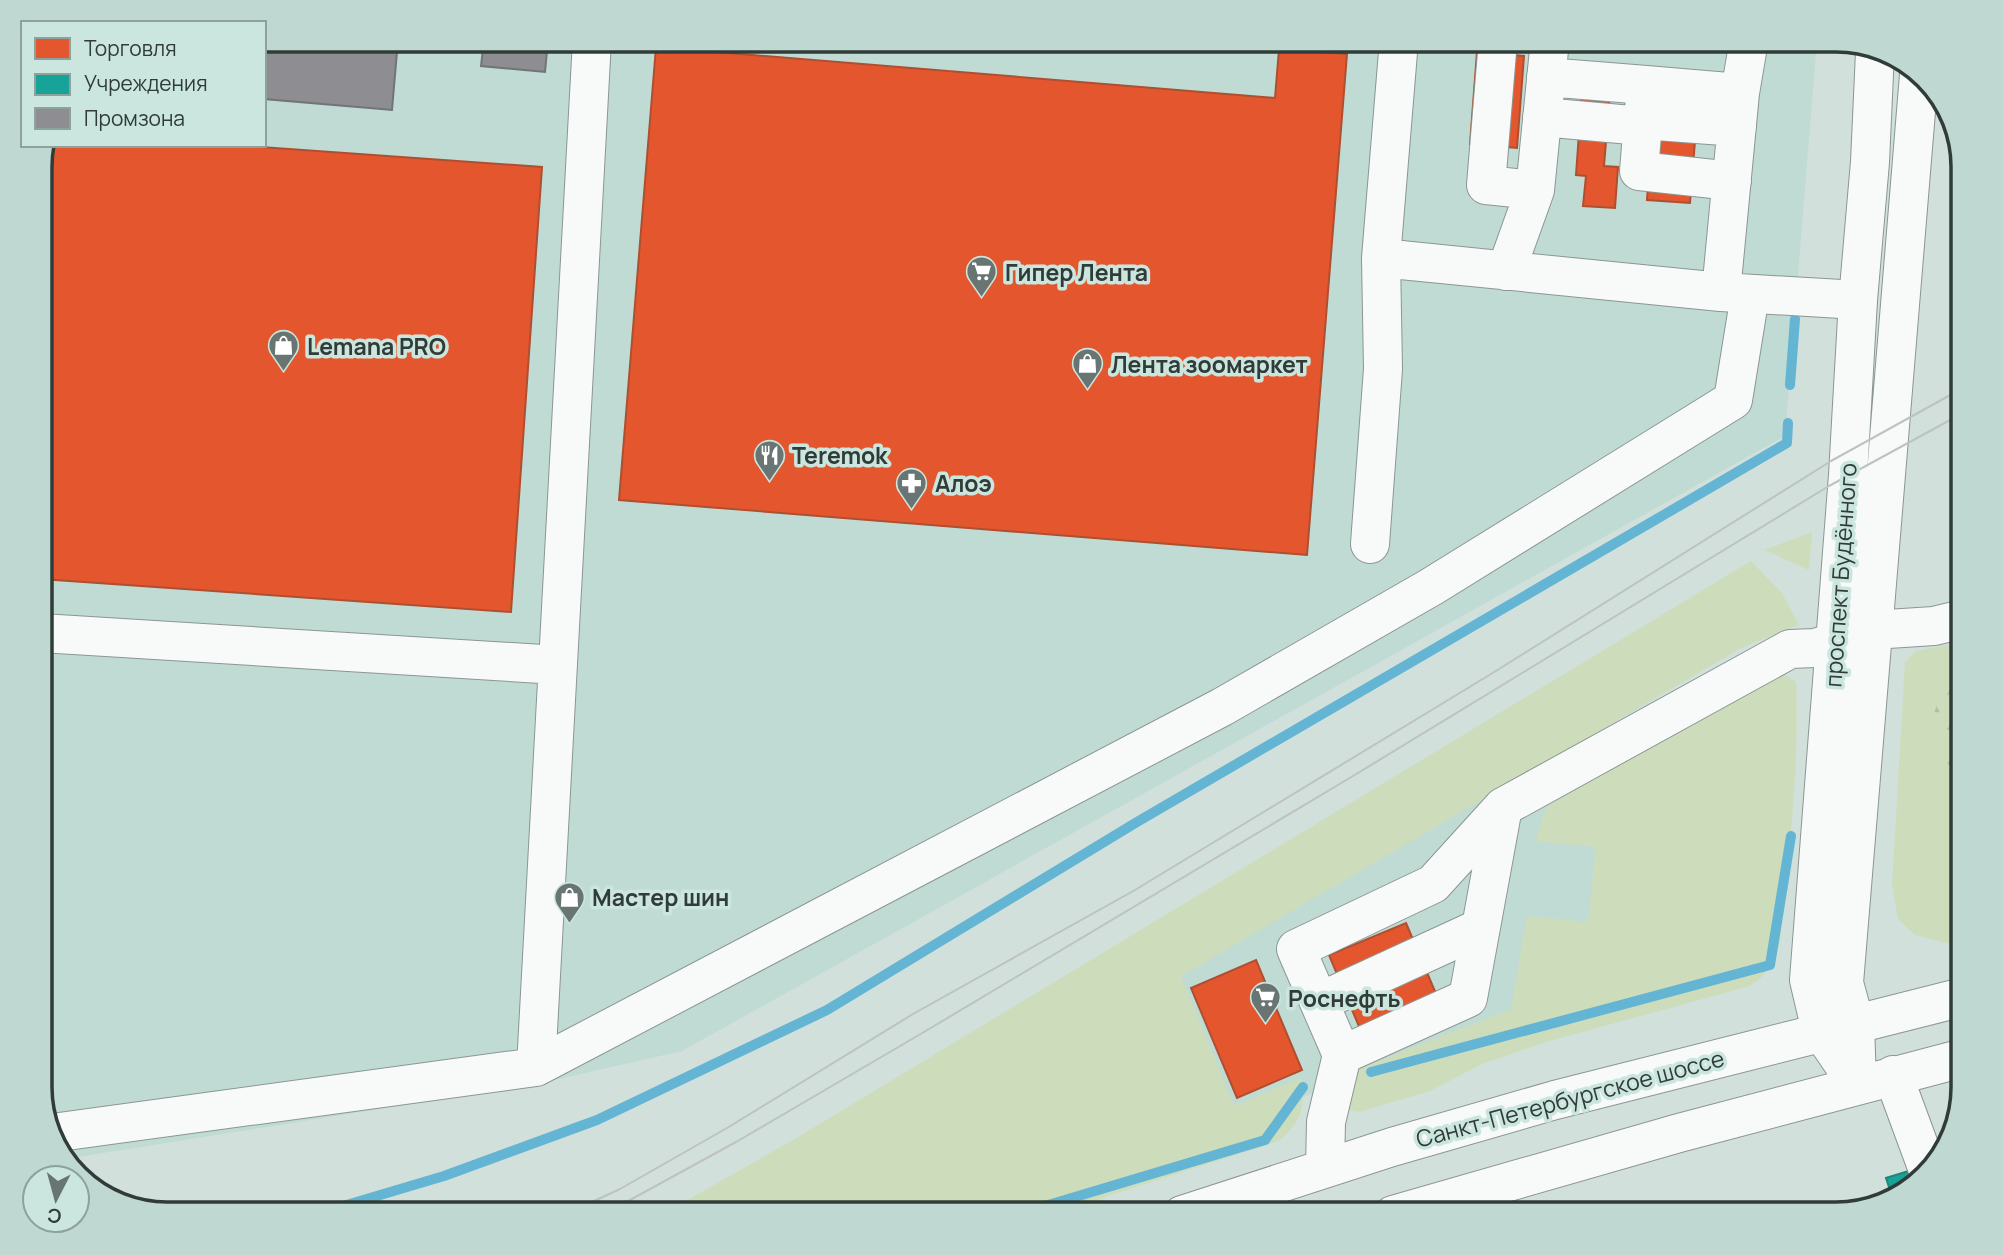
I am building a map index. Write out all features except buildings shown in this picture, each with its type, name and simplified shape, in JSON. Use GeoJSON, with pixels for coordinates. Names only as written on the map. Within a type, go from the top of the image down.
{"type":"FeatureCollection","features":[{"type":"Feature","properties":{"kind":"main road"},"geometry":{"type":"LineString","coordinates":[[536,1067],[591,52]]}},
{"type":"Feature","properties":{"kind":"main road"},"geometry":{"type":"LineString","coordinates":[[1370,544],[1383,369],[1381,258],[1398,52]]}},
{"type":"Feature","properties":{"kind":"main road"},"geometry":{"type":"LineString","coordinates":[[1497,52],[1486,184],[1535,190]]}},
{"type":"Feature","properties":{"kind":"main road"},"geometry":{"type":"LineString","coordinates":[[62,1132],[536,1067],[1222,707],[1431,587],[1733,400],[1736,293],[1732,191],[1738,110],[1747,52]]}},
{"type":"Feature","properties":{"kind":"main road"},"geometry":{"type":"LineString","coordinates":[[1506,271],[1535,190],[1548,59],[1644,110]]}},
{"type":"Feature","properties":{"kind":"main road","name":"проспект Будённого"},"geometry":{"type":"LineString","coordinates":[[1838,1027],[1809,980],[1850,451],[1875,59]]}},
{"type":"Feature","properties":{"kind":"main road","name":"проспект Будённого"},"geometry":{"type":"LineString","coordinates":[[1838,1027],[1844,983],[1918,87]]}},
{"type":"Feature","properties":{"kind":"main road"},"geometry":{"type":"LineString","coordinates":[[1542,117],[1644,110],[1738,110]]}},
{"type":"Feature","properties":{"kind":"main road"},"geometry":{"type":"LineString","coordinates":[[1644,110],[1636,194],[1732,191]]}},
{"type":"Feature","properties":{"kind":"main road"},"geometry":{"type":"LineString","coordinates":[[1381,258],[1736,293],[1858,300]]}},
{"type":"Feature","properties":{"kind":"main road"},"geometry":{"type":"LineString","coordinates":[[1325,1168],[1326,1122],[1342,1055],[1296,949],[1433,884],[1503,807],[1790,649],[1815,648],[1872,630],[1934,626],[1950,622]]}},
{"type":"Feature","properties":{"kind":"main road"},"geometry":{"type":"LineString","coordinates":[[53,634],[558,665]]}},
{"type":"Feature","properties":{"kind":"main road"},"geometry":{"type":"LineString","coordinates":[[1342,1055],[1468,998],[1503,807]]}},
{"type":"Feature","properties":{"kind":"main road"},"geometry":{"type":"LineString","coordinates":[[1319,1002],[1480,928]]}},
{"type":"Feature","properties":{"kind":"main road","name":"Санкт-Петербургское шоссе"},"geometry":{"type":"LineString","coordinates":[[1222,1202],[1325,1168],[1555,1100],[1951,1000]]}},
{"type":"Feature","properties":{"kind":"main road"},"geometry":{"type":"LineString","coordinates":[[1838,1027],[1875,1080],[1923,1162]]}},
{"type":"Feature","properties":{"kind":"main road"},"geometry":{"type":"LineString","coordinates":[[1439,1202],[1951,1061]]}},
{"type":"Feature","properties":{"kind":"shaded area"},"geometry":{"type":"Polygon","coordinates":[[[266,52],[1816,52],[1785,436],[682,1051],[537,1084],[77,1157],[64,1138],[53,1095],[55,147],[266,147],[266,52]]]}},
{"type":"Feature","properties":{"kind":"shaded area"},"geometry":{"type":"Polygon","coordinates":[[[1557,746],[1612,847],[1604,925],[1515,1011],[1227,1128],[1163,979],[1557,746]]]}},
{"type":"Feature","properties":{"kind":"green space"},"geometry":{"type":"Polygon","coordinates":[[[1812,532],[1809,570],[1764,550],[1812,532]]]}},
{"type":"Feature","properties":{"kind":"green space"},"geometry":{"type":"Polygon","coordinates":[[[1751,561],[1782,593],[1799,625],[1741,648],[1181,976],[1234,1106],[1302,1077],[1301,1112],[1279,1141],[1093,1202],[684,1202],[793,1140],[1751,561]]]}},
{"type":"Feature","properties":{"kind":"green space"},"geometry":{"type":"Polygon","coordinates":[[[1951,644],[1951,687],[1942,689],[1951,768],[1951,944],[1915,935],[1898,919],[1892,885],[1905,662],[1916,651],[1951,644]]]}},
{"type":"Feature","properties":{"kind":"green space"},"geometry":{"type":"Polygon","coordinates":[[[1784,674],[1796,682],[1796,747],[1780,943],[1776,957],[1766,973],[1750,986],[1546,1042],[1482,1064],[1430,1091],[1359,1112],[1347,1110],[1343,1084],[1361,1068],[1511,1009],[1527,916],[1588,922],[1596,847],[1536,841],[1548,806],[1767,676],[1784,674]]]}},
{"type":"Feature","properties":{"kind":"green space"},"geometry":{"type":"Polygon","coordinates":[[[1951,687],[1951,770],[1930,726],[1942,689],[1951,687]]]}},
{"type":"Feature","properties":{"kind":"waterway"},"geometry":{"type":"LineString","coordinates":[[1790,385],[1795,319]]}},
{"type":"Feature","properties":{"kind":"waterway"},"geometry":{"type":"LineString","coordinates":[[357,1202],[444,1176],[597,1120],[827,1010],[1137,822],[1787,443],[1788,423]]}},
{"type":"Feature","properties":{"kind":"waterway"},"geometry":{"type":"LineString","coordinates":[[1371,1072],[1770,965],[1791,836]]}},
{"type":"Feature","properties":{"kind":"waterway"},"geometry":{"type":"LineString","coordinates":[[1058,1202],[1265,1140],[1303,1087]]}},
{"type":"Feature","properties":{"kind":"tram line"},"geometry":{"type":"LineString","coordinates":[[592,1202],[727,1128],[913,1014],[1135,890],[1491,674],[1831,461],[1950,395]]}},
{"type":"Feature","properties":{"kind":"tram line"},"geometry":{"type":"LineString","coordinates":[[626,1202],[736,1142],[924,1032],[1353,776],[1829,486],[1950,420]]}},
{"type":"Feature","properties":{"kind":"place","name":"Гипер Лента"},"geometry":{"type":"Point","coordinates":[982,299]}},
{"type":"Feature","properties":{"kind":"place","name":"Lemana PRO"},"geometry":{"type":"Point","coordinates":[284,373]}},
{"type":"Feature","properties":{"kind":"place","name":"Лента зоомаркет"},"geometry":{"type":"Point","coordinates":[1088,391]}},
{"type":"Feature","properties":{"kind":"place","name":"Teremok"},"geometry":{"type":"Point","coordinates":[769,482]}},
{"type":"Feature","properties":{"kind":"place","name":"Алоэ"},"geometry":{"type":"Point","coordinates":[912,510]}},
{"type":"Feature","properties":{"kind":"place","name":"Мастер шин"},"geometry":{"type":"Point","coordinates":[569,924]}},
{"type":"Feature","properties":{"kind":"place","name":"Роснефть"},"geometry":{"type":"Point","coordinates":[1265,1025]}}]}
